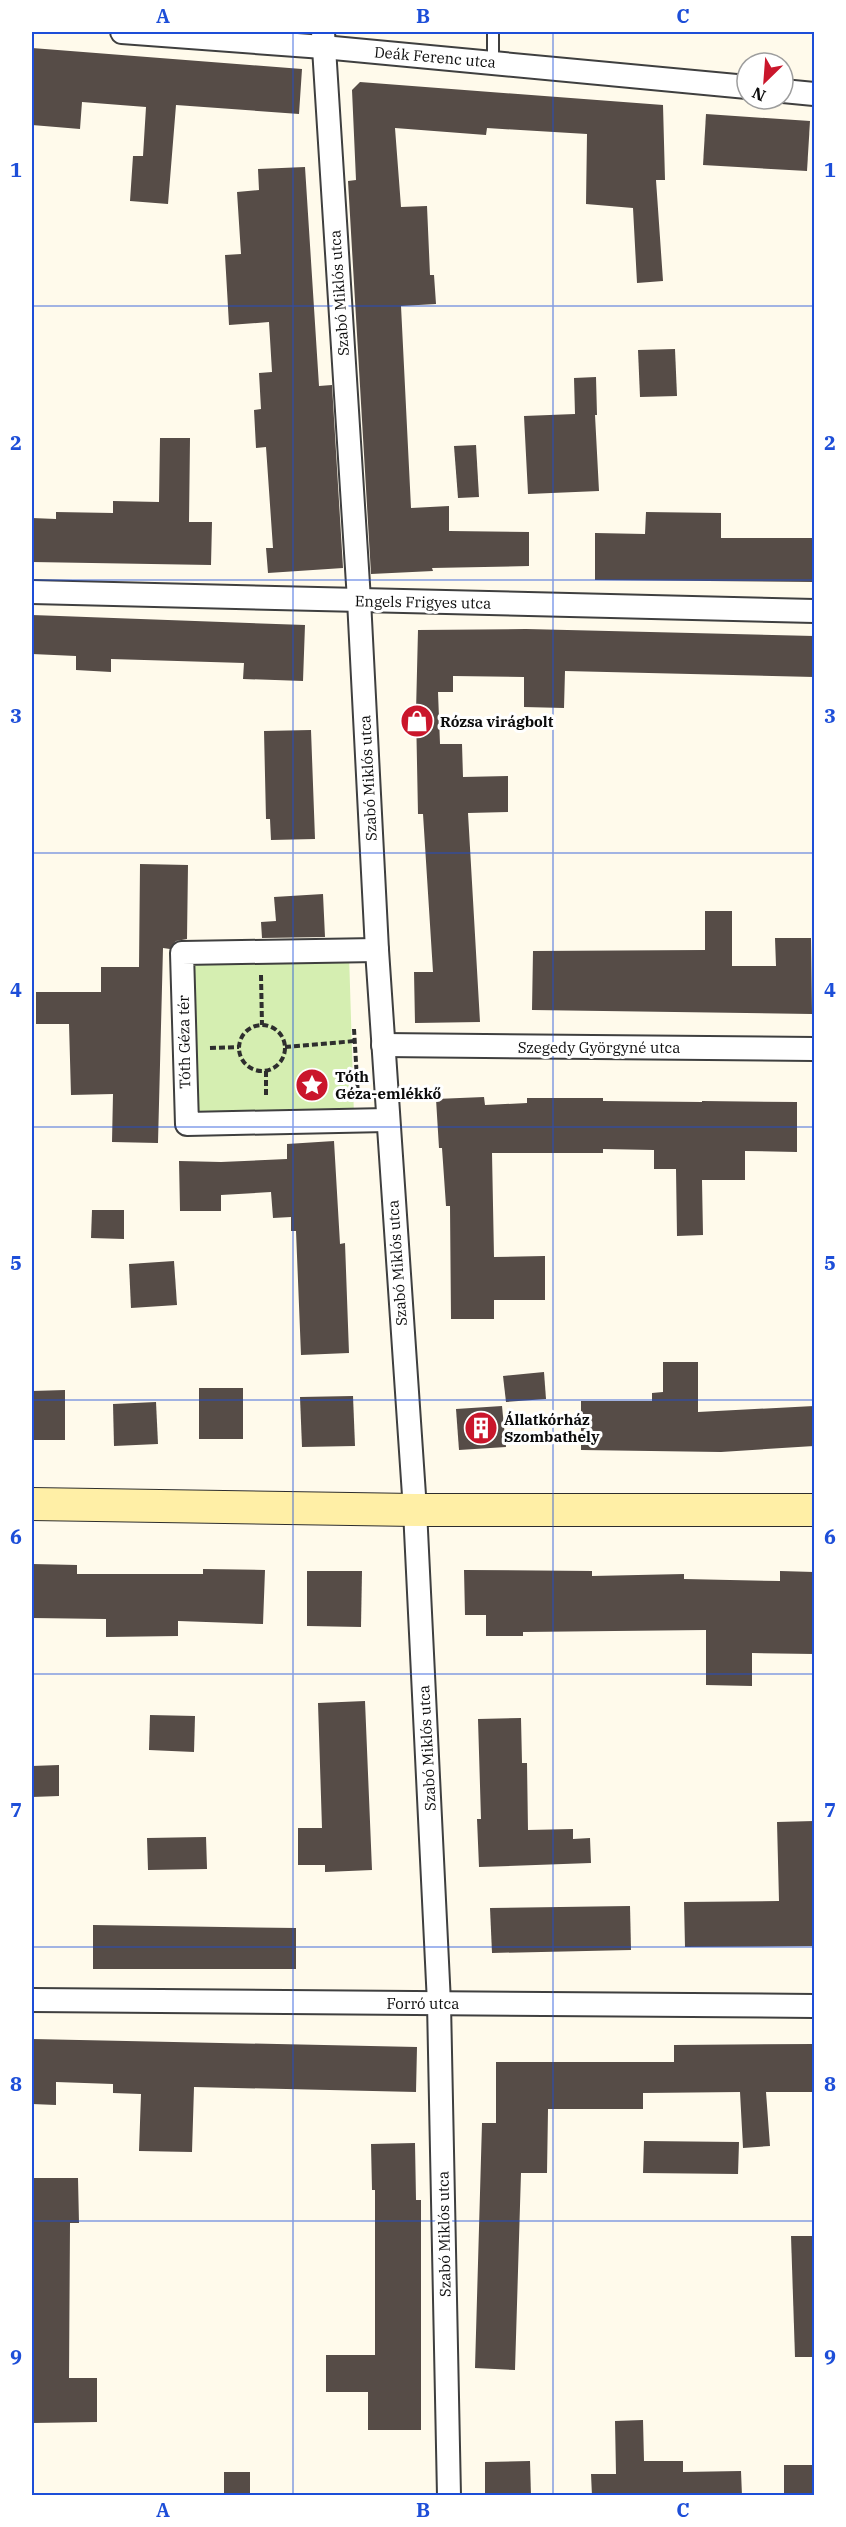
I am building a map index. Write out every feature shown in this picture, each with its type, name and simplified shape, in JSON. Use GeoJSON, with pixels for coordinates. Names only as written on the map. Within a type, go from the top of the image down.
{"type":"FeatureCollection","features":[{"type":"Feature","properties":{"kind":"street","name":"Deák Ferenc utca"},"geometry":{"type":"LineString","coordinates":[[122,32],[323,39],[493,63],[735,86]]}},
{"type":"Feature","properties":{"kind":"street","name":"Szabó Miklós utca"},"geometry":{"type":"LineString","coordinates":[[323,39],[359,600],[376,950],[415,1510],[440,2003],[449,2496]]}},
{"type":"Feature","properties":{"kind":"street"},"geometry":{"type":"LineString","coordinates":[[795,92],[814,94]]}},
{"type":"Feature","properties":{"kind":"street","name":"Engels Frigyes utca"},"geometry":{"type":"LineString","coordinates":[[32,592],[814,611]]}},
{"type":"Feature","properties":{"kind":"street","name":"Tóth Géza tér"},"geometry":{"type":"LineString","coordinates":[[376,950],[182,954],[187,1124],[387,1120]]}},
{"type":"Feature","properties":{"kind":"street","name":"Szegedy Györgyné utca"},"geometry":{"type":"LineString","coordinates":[[382,1045],[814,1049]]}},
{"type":"Feature","properties":{"kind":"street"},"geometry":{"type":"LineString","coordinates":[[32,1504],[415,1510],[814,1510]]}},
{"type":"Feature","properties":{"kind":"street","name":"Forró utca"},"geometry":{"type":"LineString","coordinates":[[32,2001],[814,2006]]}},
{"type":"Feature","properties":{"kind":"lane"},"geometry":{"type":"LineString","coordinates":[[493,32],[493,63]]}},
{"type":"Feature","properties":{"kind":"path"},"geometry":{"type":"LineString","coordinates":[[261,952],[262,1025]]}},
{"type":"Feature","properties":{"kind":"path"},"geometry":{"type":"LineString","coordinates":[[354,1018],[359,1121]]}},
{"type":"Feature","properties":{"kind":"path"},"geometry":{"type":"LineString","coordinates":[[262,1025],[273,1028],[281,1035],[285,1047],[284,1057],[277,1066],[266,1071],[251,1069],[241,1058],[239,1047],[243,1035],[252,1027],[262,1025]]}},
{"type":"Feature","properties":{"kind":"path"},"geometry":{"type":"LineString","coordinates":[[285,1047],[355,1041]]}},
{"type":"Feature","properties":{"kind":"green space"},"geometry":{"type":"Polygon","coordinates":[[[349,954],[354,1116],[191,1121],[185,959],[349,954]]]}},
{"type":"Feature","properties":{"kind":"building"},"geometry":{"type":"Polygon","coordinates":[[[32,48],[302,69],[299,114],[176,105],[168,204],[130,201],[133,156],[143,156],[146,107],[82,102],[80,129],[32,125],[32,48]]]}},
{"type":"Feature","properties":{"kind":"building"},"geometry":{"type":"Polygon","coordinates":[[[360,82],[663,105],[665,180],[656,180],[663,281],[637,283],[633,208],[586,204],[587,134],[487,128],[486,135],[395,128],[401,207],[427,206],[430,275],[434,275],[436,304],[401,306],[411,508],[449,506],[449,531],[529,532],[529,566],[432,568],[433,571],[371,574],[348,181],[356,180],[352,90],[360,82]]]}},
{"type":"Feature","properties":{"kind":"building"},"geometry":{"type":"Polygon","coordinates":[[[706,114],[810,121],[807,171],[703,165],[706,114]]]}},
{"type":"Feature","properties":{"kind":"building"},"geometry":{"type":"Polygon","coordinates":[[[305,167],[319,386],[332,385],[343,568],[268,573],[266,548],[273,548],[266,447],[256,448],[254,410],[261,409],[259,373],[272,372],[269,322],[229,325],[225,255],[241,254],[237,192],[259,190],[258,169],[305,167]]]}},
{"type":"Feature","properties":{"kind":"building"},"geometry":{"type":"Polygon","coordinates":[[[675,349],[677,396],[640,397],[638,350],[675,349]]]}},
{"type":"Feature","properties":{"kind":"building"},"geometry":{"type":"Polygon","coordinates":[[[596,377],[597,415],[595,415],[599,491],[528,494],[524,416],[575,414],[574,378],[596,377]]]}},
{"type":"Feature","properties":{"kind":"building"},"geometry":{"type":"Polygon","coordinates":[[[160,438],[190,438],[189,522],[212,522],[211,565],[32,562],[32,518],[56,519],[56,512],[113,513],[113,501],[159,502],[160,438]]]}},
{"type":"Feature","properties":{"kind":"building"},"geometry":{"type":"Polygon","coordinates":[[[476,445],[479,497],[458,498],[454,446],[476,445]]]}},
{"type":"Feature","properties":{"kind":"building"},"geometry":{"type":"Polygon","coordinates":[[[646,512],[721,513],[721,538],[814,538],[814,582],[595,580],[595,533],[645,534],[646,512]]]}},
{"type":"Feature","properties":{"kind":"building"},"geometry":{"type":"Polygon","coordinates":[[[32,615],[305,625],[303,681],[243,679],[244,663],[111,659],[111,672],[76,670],[76,656],[32,654],[32,615]]]}},
{"type":"Feature","properties":{"kind":"building"},"geometry":{"type":"Polygon","coordinates":[[[526,629],[814,636],[814,677],[565,671],[564,708],[524,707],[524,677],[453,676],[453,692],[438,692],[440,744],[462,744],[463,777],[508,776],[508,812],[468,813],[480,1022],[415,1023],[414,972],[433,972],[423,814],[418,814],[416,712],[418,630],[526,629]]]}},
{"type":"Feature","properties":{"kind":"building"},"geometry":{"type":"Polygon","coordinates":[[[311,730],[315,839],[271,840],[270,819],[266,819],[264,731],[311,730]]]}},
{"type":"Feature","properties":{"kind":"building"},"geometry":{"type":"Polygon","coordinates":[[[140,864],[188,865],[187,939],[176,941],[170,949],[163,948],[158,1143],[112,1142],[113,1094],[71,1095],[69,1024],[36,1024],[36,992],[101,992],[101,967],[139,967],[140,864]]]}},
{"type":"Feature","properties":{"kind":"building"},"geometry":{"type":"Polygon","coordinates":[[[323,894],[325,937],[262,938],[261,922],[276,921],[274,897],[323,894]]]}},
{"type":"Feature","properties":{"kind":"building"},"geometry":{"type":"Polygon","coordinates":[[[705,911],[732,911],[732,966],[776,966],[775,938],[811,938],[812,1014],[532,1010],[533,951],[705,950],[705,911]]]}},
{"type":"Feature","properties":{"kind":"building"},"geometry":{"type":"Polygon","coordinates":[[[484,1097],[485,1105],[527,1103],[527,1098],[603,1098],[603,1101],[797,1102],[797,1152],[745,1151],[745,1180],[702,1180],[703,1235],[677,1236],[676,1169],[654,1169],[654,1150],[603,1149],[603,1153],[492,1153],[494,1257],[545,1256],[545,1300],[494,1300],[494,1319],[451,1319],[450,1206],[446,1206],[436,1099],[484,1097]]]}},
{"type":"Feature","properties":{"kind":"building"},"geometry":{"type":"Polygon","coordinates":[[[334,1141],[340,1244],[345,1243],[349,1353],[301,1355],[296,1231],[291,1231],[291,1217],[273,1218],[271,1192],[221,1195],[221,1211],[180,1211],[179,1161],[287,1159],[287,1144],[334,1141]]]}},
{"type":"Feature","properties":{"kind":"building"},"geometry":{"type":"Polygon","coordinates":[[[92,1210],[124,1210],[124,1239],[91,1238],[92,1210]]]}},
{"type":"Feature","properties":{"kind":"building"},"geometry":{"type":"Polygon","coordinates":[[[174,1261],[177,1305],[131,1308],[129,1264],[174,1261]]]}},
{"type":"Feature","properties":{"kind":"building"},"geometry":{"type":"Polygon","coordinates":[[[663,1362],[698,1362],[698,1412],[814,1406],[814,1446],[721,1452],[581,1450],[581,1401],[652,1401],[652,1393],[663,1392],[663,1362]]]}},
{"type":"Feature","properties":{"kind":"building"},"geometry":{"type":"Polygon","coordinates":[[[544,1372],[546,1399],[506,1402],[503,1376],[544,1372]]]}},
{"type":"Feature","properties":{"kind":"building"},"geometry":{"type":"Polygon","coordinates":[[[199,1388],[243,1388],[243,1439],[199,1439],[199,1388]]]}},
{"type":"Feature","properties":{"kind":"building"},"geometry":{"type":"Polygon","coordinates":[[[65,1390],[65,1440],[32,1440],[32,1391],[65,1390]]]}},
{"type":"Feature","properties":{"kind":"building"},"geometry":{"type":"Polygon","coordinates":[[[353,1396],[355,1446],[302,1447],[300,1397],[353,1396]]]}},
{"type":"Feature","properties":{"kind":"building"},"geometry":{"type":"Polygon","coordinates":[[[156,1402],[158,1444],[114,1446],[113,1404],[156,1402]]]}},
{"type":"Feature","properties":{"kind":"building","name":"Állatkórház Szombathely"},"geometry":{"type":"Polygon","coordinates":[[[502,1406],[506,1447],[459,1450],[456,1409],[502,1406]]]}},
{"type":"Feature","properties":{"kind":"building"},"geometry":{"type":"Polygon","coordinates":[[[32,1564],[77,1565],[77,1574],[203,1574],[203,1569],[265,1570],[263,1624],[178,1621],[178,1636],[106,1637],[106,1619],[32,1618],[32,1564]]]}},
{"type":"Feature","properties":{"kind":"building"},"geometry":{"type":"Polygon","coordinates":[[[464,1570],[592,1571],[592,1576],[684,1574],[684,1579],[780,1581],[780,1571],[814,1572],[814,1654],[752,1653],[752,1686],[706,1685],[706,1630],[523,1632],[523,1636],[486,1636],[486,1615],[465,1615],[464,1570]]]}},
{"type":"Feature","properties":{"kind":"building"},"geometry":{"type":"Polygon","coordinates":[[[307,1571],[362,1571],[361,1627],[307,1626],[307,1571]]]}},
{"type":"Feature","properties":{"kind":"building"},"geometry":{"type":"Polygon","coordinates":[[[365,1701],[372,1870],[325,1872],[325,1865],[298,1865],[298,1828],[322,1828],[318,1703],[365,1701]]]}},
{"type":"Feature","properties":{"kind":"building"},"geometry":{"type":"Polygon","coordinates":[[[150,1715],[195,1716],[194,1752],[149,1750],[150,1715]]]}},
{"type":"Feature","properties":{"kind":"building"},"geometry":{"type":"Polygon","coordinates":[[[521,1718],[522,1763],[527,1763],[528,1830],[573,1829],[573,1839],[590,1838],[591,1863],[479,1867],[477,1819],[481,1819],[478,1719],[521,1718]]]}},
{"type":"Feature","properties":{"kind":"building"},"geometry":{"type":"Polygon","coordinates":[[[59,1765],[59,1796],[32,1797],[32,1766],[59,1765]]]}},
{"type":"Feature","properties":{"kind":"building"},"geometry":{"type":"Polygon","coordinates":[[[814,1821],[814,1946],[685,1947],[684,1902],[779,1901],[777,1822],[814,1821]]]}},
{"type":"Feature","properties":{"kind":"building"},"geometry":{"type":"Polygon","coordinates":[[[206,1837],[207,1869],[148,1870],[147,1838],[206,1837]]]}},
{"type":"Feature","properties":{"kind":"building"},"geometry":{"type":"Polygon","coordinates":[[[630,1906],[631,1950],[492,1953],[490,1908],[630,1906]]]}},
{"type":"Feature","properties":{"kind":"building"},"geometry":{"type":"Polygon","coordinates":[[[93,1925],[296,1928],[296,1969],[93,1969],[93,1925]]]}},
{"type":"Feature","properties":{"kind":"building"},"geometry":{"type":"Polygon","coordinates":[[[32,2039],[417,2047],[416,2092],[194,2087],[192,2152],[139,2151],[141,2094],[113,2093],[113,2084],[56,2082],[56,2105],[32,2104],[32,2039]]]}},
{"type":"Feature","properties":{"kind":"building"},"geometry":{"type":"Polygon","coordinates":[[[814,2044],[814,2092],[766,2092],[770,2146],[743,2148],[740,2092],[643,2093],[643,2109],[548,2109],[547,2173],[521,2173],[515,2370],[475,2368],[482,2123],[496,2123],[496,2062],[674,2062],[674,2045],[814,2044]]]}},
{"type":"Feature","properties":{"kind":"building"},"geometry":{"type":"Polygon","coordinates":[[[644,2141],[739,2142],[738,2174],[643,2173],[644,2141]]]}},
{"type":"Feature","properties":{"kind":"building"},"geometry":{"type":"Polygon","coordinates":[[[415,2143],[416,2200],[421,2200],[421,2430],[368,2430],[368,2392],[326,2392],[326,2355],[375,2355],[375,2190],[372,2190],[371,2144],[415,2143]]]}},
{"type":"Feature","properties":{"kind":"building"},"geometry":{"type":"Polygon","coordinates":[[[32,2178],[78,2178],[79,2223],[70,2223],[69,2378],[97,2378],[97,2422],[32,2423],[32,2178]]]}},
{"type":"Feature","properties":{"kind":"building"},"geometry":{"type":"Polygon","coordinates":[[[791,2236],[814,2236],[814,2357],[795,2357],[791,2236]]]}},
{"type":"Feature","properties":{"kind":"building"},"geometry":{"type":"Polygon","coordinates":[[[643,2420],[644,2461],[683,2461],[683,2472],[741,2471],[742,2496],[592,2496],[591,2474],[616,2474],[615,2421],[643,2420]]]}},
{"type":"Feature","properties":{"kind":"building"},"geometry":{"type":"Polygon","coordinates":[[[530,2461],[531,2496],[485,2496],[485,2462],[530,2461]]]}},
{"type":"Feature","properties":{"kind":"building"},"geometry":{"type":"Polygon","coordinates":[[[784,2465],[814,2465],[814,2496],[784,2496],[784,2465]]]}},
{"type":"Feature","properties":{"kind":"building"},"geometry":{"type":"Polygon","coordinates":[[[224,2472],[250,2472],[250,2496],[224,2496],[224,2472]]]}},
{"type":"Feature","properties":{"kind":"place","name":"Rózsa virágbolt"},"geometry":{"type":"Point","coordinates":[417,721]}},
{"type":"Feature","properties":{"kind":"place","name":"Tóth Géza-emlékkő"},"geometry":{"type":"Point","coordinates":[312,1085]}},
{"type":"Feature","properties":{"kind":"place","name":"Állatkórház Szombathely"},"geometry":{"type":"Point","coordinates":[481,1428]}}]}
